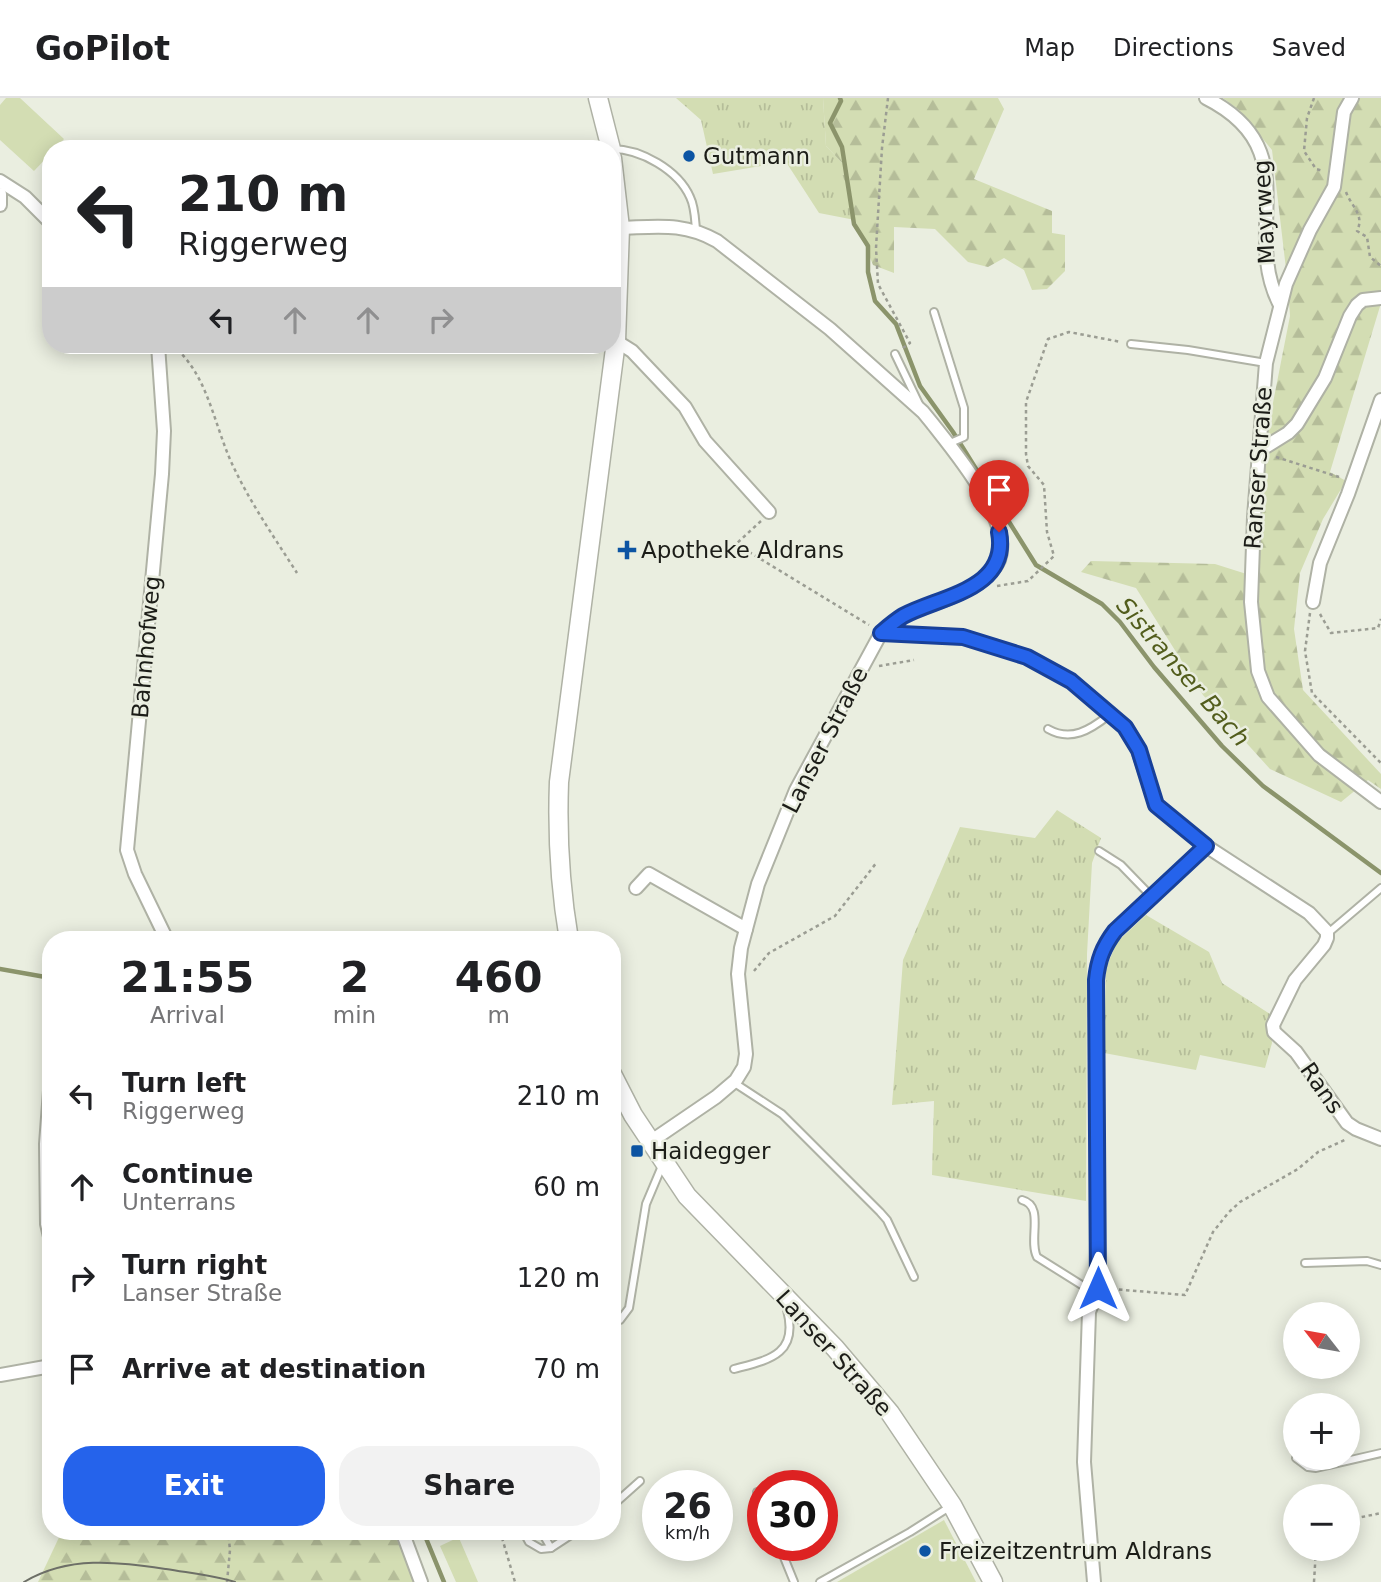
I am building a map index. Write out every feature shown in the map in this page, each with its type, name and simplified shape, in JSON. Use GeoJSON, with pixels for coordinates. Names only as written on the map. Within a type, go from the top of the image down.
{"type":"FeatureCollection","features":[{"type":"Feature","properties":{"kind":"main road"},"geometry":{"type":"LineString","coordinates":[[598,98],[610,140]]}},
{"type":"Feature","properties":{"kind":"main road"},"geometry":{"type":"LineString","coordinates":[[568,931],[559,850],[559,782],[614,354]]}},
{"type":"Feature","properties":{"kind":"main road","name":"Lanser Straße"},"geometry":{"type":"LineString","coordinates":[[621,1090],[650,1142],[687,1196],[873,1391],[926,1463],[993,1582]]}},
{"type":"Feature","properties":{"kind":"street","name":"Mayrweg"},"geometry":{"type":"LineString","coordinates":[[1206,98],[1240,121],[1255,139],[1263,157],[1267,208],[1267,272],[1280,305]]}},
{"type":"Feature","properties":{"kind":"street","name":"Ranser Straße"},"geometry":{"type":"LineString","coordinates":[[1352,98],[1344,112],[1334,187],[1310,230],[1286,284],[1266,363],[1250,583],[1256,656],[1262,686],[1268,697],[1319,755],[1381,802]]}},
{"type":"Feature","properties":{"kind":"street"},"geometry":{"type":"LineString","coordinates":[[0,181],[24,197],[42,214]]}},
{"type":"Feature","properties":{"kind":"street"},"geometry":{"type":"LineString","coordinates":[[0,194],[0,205]]}},
{"type":"Feature","properties":{"kind":"street","name":"Lanser Straße"},"geometry":{"type":"LineString","coordinates":[[621,228],[674,227],[696,230],[717,241],[830,329],[923,412],[952,442],[982,492],[999,532],[1001,546],[998,561],[981,580],[958,595],[902,617],[881,633],[791,801],[758,884],[740,961],[738,993],[746,1054],[744,1067],[733,1082],[716,1097],[650,1142]]}},
{"type":"Feature","properties":{"kind":"street"},"geometry":{"type":"LineString","coordinates":[[1259,451],[1288,433],[1297,424],[1325,378],[1357,305],[1363,300],[1381,298]]}},
{"type":"Feature","properties":{"kind":"street"},"geometry":{"type":"LineString","coordinates":[[621,344],[632,351],[685,407],[712,450],[769,512]]}},
{"type":"Feature","properties":{"kind":"street","name":"Bahnhofweg"},"geometry":{"type":"LineString","coordinates":[[159,354],[164,431],[163,460],[127,850],[135,874],[163,931]]}},
{"type":"Feature","properties":{"kind":"street"},"geometry":{"type":"LineString","coordinates":[[1313,602],[1320,563],[1353,481],[1381,400]]}},
{"type":"Feature","properties":{"kind":"street"},"geometry":{"type":"LineString","coordinates":[[1132,737],[1139,750],[1156,805],[1206,846],[1309,913],[1327,934]]}},
{"type":"Feature","properties":{"kind":"street"},"geometry":{"type":"LineString","coordinates":[[1094,1582],[1084,1462],[1089,1312],[1097,1291],[1098,960],[1115,931],[1206,846]]}},
{"type":"Feature","properties":{"kind":"street"},"geometry":{"type":"LineString","coordinates":[[636,888],[649,874],[746,929]]}},
{"type":"Feature","properties":{"kind":"street","name":"Rans"},"geometry":{"type":"LineString","coordinates":[[1327,934],[1324,945],[1294,980],[1273,1025],[1274,1032],[1296,1052],[1341,1115],[1356,1129],[1381,1139]]}},
{"type":"Feature","properties":{"kind":"street"},"geometry":{"type":"LineString","coordinates":[[0,1375],[42,1368]]}},
{"type":"Feature","properties":{"kind":"street"},"geometry":{"type":"LineString","coordinates":[[405,1540],[421,1582]]}},
{"type":"Feature","properties":{"kind":"lane"},"geometry":{"type":"LineString","coordinates":[[621,150],[643,155],[665,169],[683,186],[692,200],[696,230]]}},
{"type":"Feature","properties":{"kind":"lane"},"geometry":{"type":"LineString","coordinates":[[934,312],[964,408],[964,437],[952,442]]}},
{"type":"Feature","properties":{"kind":"lane"},"geometry":{"type":"LineString","coordinates":[[1131,344],[1266,363]]}},
{"type":"Feature","properties":{"kind":"lane"},"geometry":{"type":"LineString","coordinates":[[895,354],[923,412]]}},
{"type":"Feature","properties":{"kind":"lane"},"geometry":{"type":"LineString","coordinates":[[881,633],[963,637],[1027,657],[1071,681],[1125,727],[1132,737]]}},
{"type":"Feature","properties":{"kind":"lane"},"geometry":{"type":"LineString","coordinates":[[1048,729],[1057,734],[1076,734],[1096,726],[1109,715]]}},
{"type":"Feature","properties":{"kind":"lane"},"geometry":{"type":"LineString","coordinates":[[1099,851],[1121,865],[1152,896]]}},
{"type":"Feature","properties":{"kind":"lane"},"geometry":{"type":"LineString","coordinates":[[1327,934],[1381,888]]}},
{"type":"Feature","properties":{"kind":"lane"},"geometry":{"type":"LineString","coordinates":[[733,1082],[782,1114],[880,1212],[887,1220],[914,1277]]}},
{"type":"Feature","properties":{"kind":"lane"},"geometry":{"type":"LineString","coordinates":[[621,1318],[626,1315],[629,1308],[646,1204],[664,1163]]}},
{"type":"Feature","properties":{"kind":"lane"},"geometry":{"type":"LineString","coordinates":[[1022,1200],[1029,1202],[1034,1209],[1033,1246],[1037,1257],[1097,1291]]}},
{"type":"Feature","properties":{"kind":"lane"},"geometry":{"type":"LineString","coordinates":[[1305,1263],[1367,1261],[1381,1265]]}},
{"type":"Feature","properties":{"kind":"lane"},"geometry":{"type":"LineString","coordinates":[[734,1370],[770,1359],[783,1349],[789,1336],[787,1310],[792,1304]]}},
{"type":"Feature","properties":{"kind":"lane"},"geometry":{"type":"LineString","coordinates":[[1360,1458],[1381,1453]]}},
{"type":"Feature","properties":{"kind":"lane"},"geometry":{"type":"LineString","coordinates":[[621,1498],[640,1481]]}},
{"type":"Feature","properties":{"kind":"lane"},"geometry":{"type":"LineString","coordinates":[[820,1582],[910,1532],[952,1505]]}},
{"type":"Feature","properties":{"kind":"lane"},"geometry":{"type":"LineString","coordinates":[[528,1540],[536,1548],[551,1548],[563,1540]]}},
{"type":"Feature","properties":{"kind":"lane"},"geometry":{"type":"LineString","coordinates":[[546,1540],[551,1548]]}},
{"type":"Feature","properties":{"kind":"lane"},"geometry":{"type":"LineString","coordinates":[[785,1561],[794,1582]]}},
{"type":"Feature","properties":{"kind":"path"},"geometry":{"type":"LineString","coordinates":[[888,98],[882,148],[877,284],[910,343]]}},
{"type":"Feature","properties":{"kind":"path"},"geometry":{"type":"LineString","coordinates":[[1314,98],[1307,118],[1304,150],[1316,169],[1337,174]]}},
{"type":"Feature","properties":{"kind":"path"},"geometry":{"type":"LineString","coordinates":[[1346,192],[1351,205],[1359,213],[1360,224],[1357,231],[1367,237],[1370,257],[1381,266]]}},
{"type":"Feature","properties":{"kind":"path"},"geometry":{"type":"LineString","coordinates":[[981,580],[988,588],[1028,581],[1052,560],[1054,554],[1047,532],[1044,485],[1032,472],[1027,454],[1026,402],[1048,339],[1069,332],[1131,344]]}},
{"type":"Feature","properties":{"kind":"path"},"geometry":{"type":"LineString","coordinates":[[184,354],[199,376],[232,465],[297,573]]}},
{"type":"Feature","properties":{"kind":"path"},"geometry":{"type":"LineString","coordinates":[[1259,451],[1353,481]]}},
{"type":"Feature","properties":{"kind":"path"},"geometry":{"type":"LineString","coordinates":[[769,512],[736,544],[881,633]]}},
{"type":"Feature","properties":{"kind":"path"},"geometry":{"type":"LineString","coordinates":[[1313,602],[1331,633],[1378,628],[1381,619]]}},
{"type":"Feature","properties":{"kind":"path"},"geometry":{"type":"LineString","coordinates":[[1313,602],[1306,651],[1312,693],[1381,763]]}},
{"type":"Feature","properties":{"kind":"path"},"geometry":{"type":"LineString","coordinates":[[859,672],[915,660]]}},
{"type":"Feature","properties":{"kind":"path"},"geometry":{"type":"LineString","coordinates":[[738,993],[746,988],[760,962],[769,953],[835,916],[877,862]]}},
{"type":"Feature","properties":{"kind":"path"},"geometry":{"type":"LineString","coordinates":[[1097,1291],[1185,1295],[1213,1232],[1228,1212],[1240,1202],[1298,1169],[1318,1152],[1366,1133]]}},
{"type":"Feature","properties":{"kind":"path"},"geometry":{"type":"LineString","coordinates":[[1360,1517],[1381,1513]]}},
{"type":"Feature","properties":{"kind":"path"},"geometry":{"type":"LineString","coordinates":[[227,1582],[229,1540]]}},
{"type":"Feature","properties":{"kind":"path"},"geometry":{"type":"LineString","coordinates":[[503,1540],[515,1582]]}},
{"type":"Feature","properties":{"kind":"path"},"geometry":{"type":"LineString","coordinates":[[1314,1582],[1315,1561]]}},
{"type":"Feature","properties":{"kind":"green space"},"geometry":{"type":"Polygon","coordinates":[[[6,98],[20,98],[64,139],[42,140],[42,163],[34,171],[0,140],[0,105],[6,98]]]}},
{"type":"Feature","properties":{"kind":"green space"},"geometry":{"type":"Polygon","coordinates":[[[676,98],[823,98],[826,146],[847,168],[855,220],[819,213],[786,162],[713,174],[701,120],[676,98]]]}},
{"type":"Feature","properties":{"kind":"green space"},"geometry":{"type":"Polygon","coordinates":[[[823,98],[998,98],[1004,109],[974,179],[1052,211],[1052,233],[1065,235],[1065,271],[1047,289],[1032,290],[1024,270],[1004,258],[988,267],[968,262],[935,229],[894,227],[894,273],[873,265],[855,220],[847,168],[826,146],[823,98]]]}},
{"type":"Feature","properties":{"kind":"green space"},"geometry":{"type":"Polygon","coordinates":[[[1223,98],[1381,98],[1381,303],[1330,472],[1346,481],[1323,519],[1300,573],[1294,629],[1303,690],[1381,774],[1381,789],[1368,780],[1341,802],[1270,769],[1203,695],[1136,588],[1081,572],[1091,561],[1215,564],[1256,577],[1261,464],[1290,316],[1288,286],[1272,150],[1239,110],[1223,98]]]}},
{"type":"Feature","properties":{"kind":"green space"},"geometry":{"type":"Polygon","coordinates":[[[1057,810],[1101,838],[1092,863],[1087,954],[1086,1201],[932,1175],[934,1101],[892,1105],[903,960],[960,827],[1035,838],[1057,810]]]}},
{"type":"Feature","properties":{"kind":"green space"},"geometry":{"type":"Polygon","coordinates":[[[1146,915],[1209,952],[1222,983],[1270,1014],[1272,1043],[1265,1068],[1200,1055],[1196,1070],[1104,1053],[1106,968],[1117,942],[1146,915]]]}},
{"type":"Feature","properties":{"kind":"green space","name":"Freizeitzentrum Aldrans"},"geometry":{"type":"Polygon","coordinates":[[[944,1520],[976,1582],[837,1582],[944,1520]]]}},
{"type":"Feature","properties":{"kind":"green space"},"geometry":{"type":"Polygon","coordinates":[[[58,1540],[399,1540],[416,1582],[38,1582],[58,1540]]]}},
{"type":"Feature","properties":{"kind":"green space"},"geometry":{"type":"Polygon","coordinates":[[[453,1540],[460,1540],[478,1582],[456,1582],[440,1546],[453,1540]]]}},
{"type":"Feature","properties":{"kind":"waterway","name":"Sistranser Bach"},"geometry":{"type":"LineString","coordinates":[[840,98],[830,123],[842,147],[854,224],[868,246],[868,272],[875,301],[896,324],[920,386],[953,432],[1036,565],[1102,604],[1120,622],[1154,667],[1222,746],[1263,786],[1381,873]]}},
{"type":"Feature","properties":{"kind":"waterway"},"geometry":{"type":"LineString","coordinates":[[0,969],[42,976]]}},
{"type":"Feature","properties":{"kind":"waterway"},"geometry":{"type":"LineString","coordinates":[[427,1540],[444,1582]]}},
{"type":"Feature","properties":{"kind":"tram line"},"geometry":{"type":"LineString","coordinates":[[24,1582],[58,1568],[94,1563],[148,1566],[235,1582]]}},
{"type":"Feature","properties":{"kind":"place","name":"Gutmann"},"geometry":{"type":"Point","coordinates":[689,156]}},
{"type":"Feature","properties":{"kind":"place","name":"Apotheke Aldrans"},"geometry":{"type":"Point","coordinates":[627,550]}},
{"type":"Feature","properties":{"kind":"place","name":"Haidegger"},"geometry":{"type":"Point","coordinates":[637,1151]}},
{"type":"Feature","properties":{"kind":"place","name":"Freizeitzentrum Aldrans"},"geometry":{"type":"Point","coordinates":[925,1551]}},
{"type":"Feature","properties":{"kind":"route"},"geometry":{"type":"LineString","coordinates":[[999,532],[1001,546],[998,561],[981,580],[958,595],[902,617],[881,633],[963,637],[1027,657],[1071,681],[1125,727],[1139,750],[1156,805],[1206,846],[1115,931],[1098,960],[1098,1288]]}}]}
